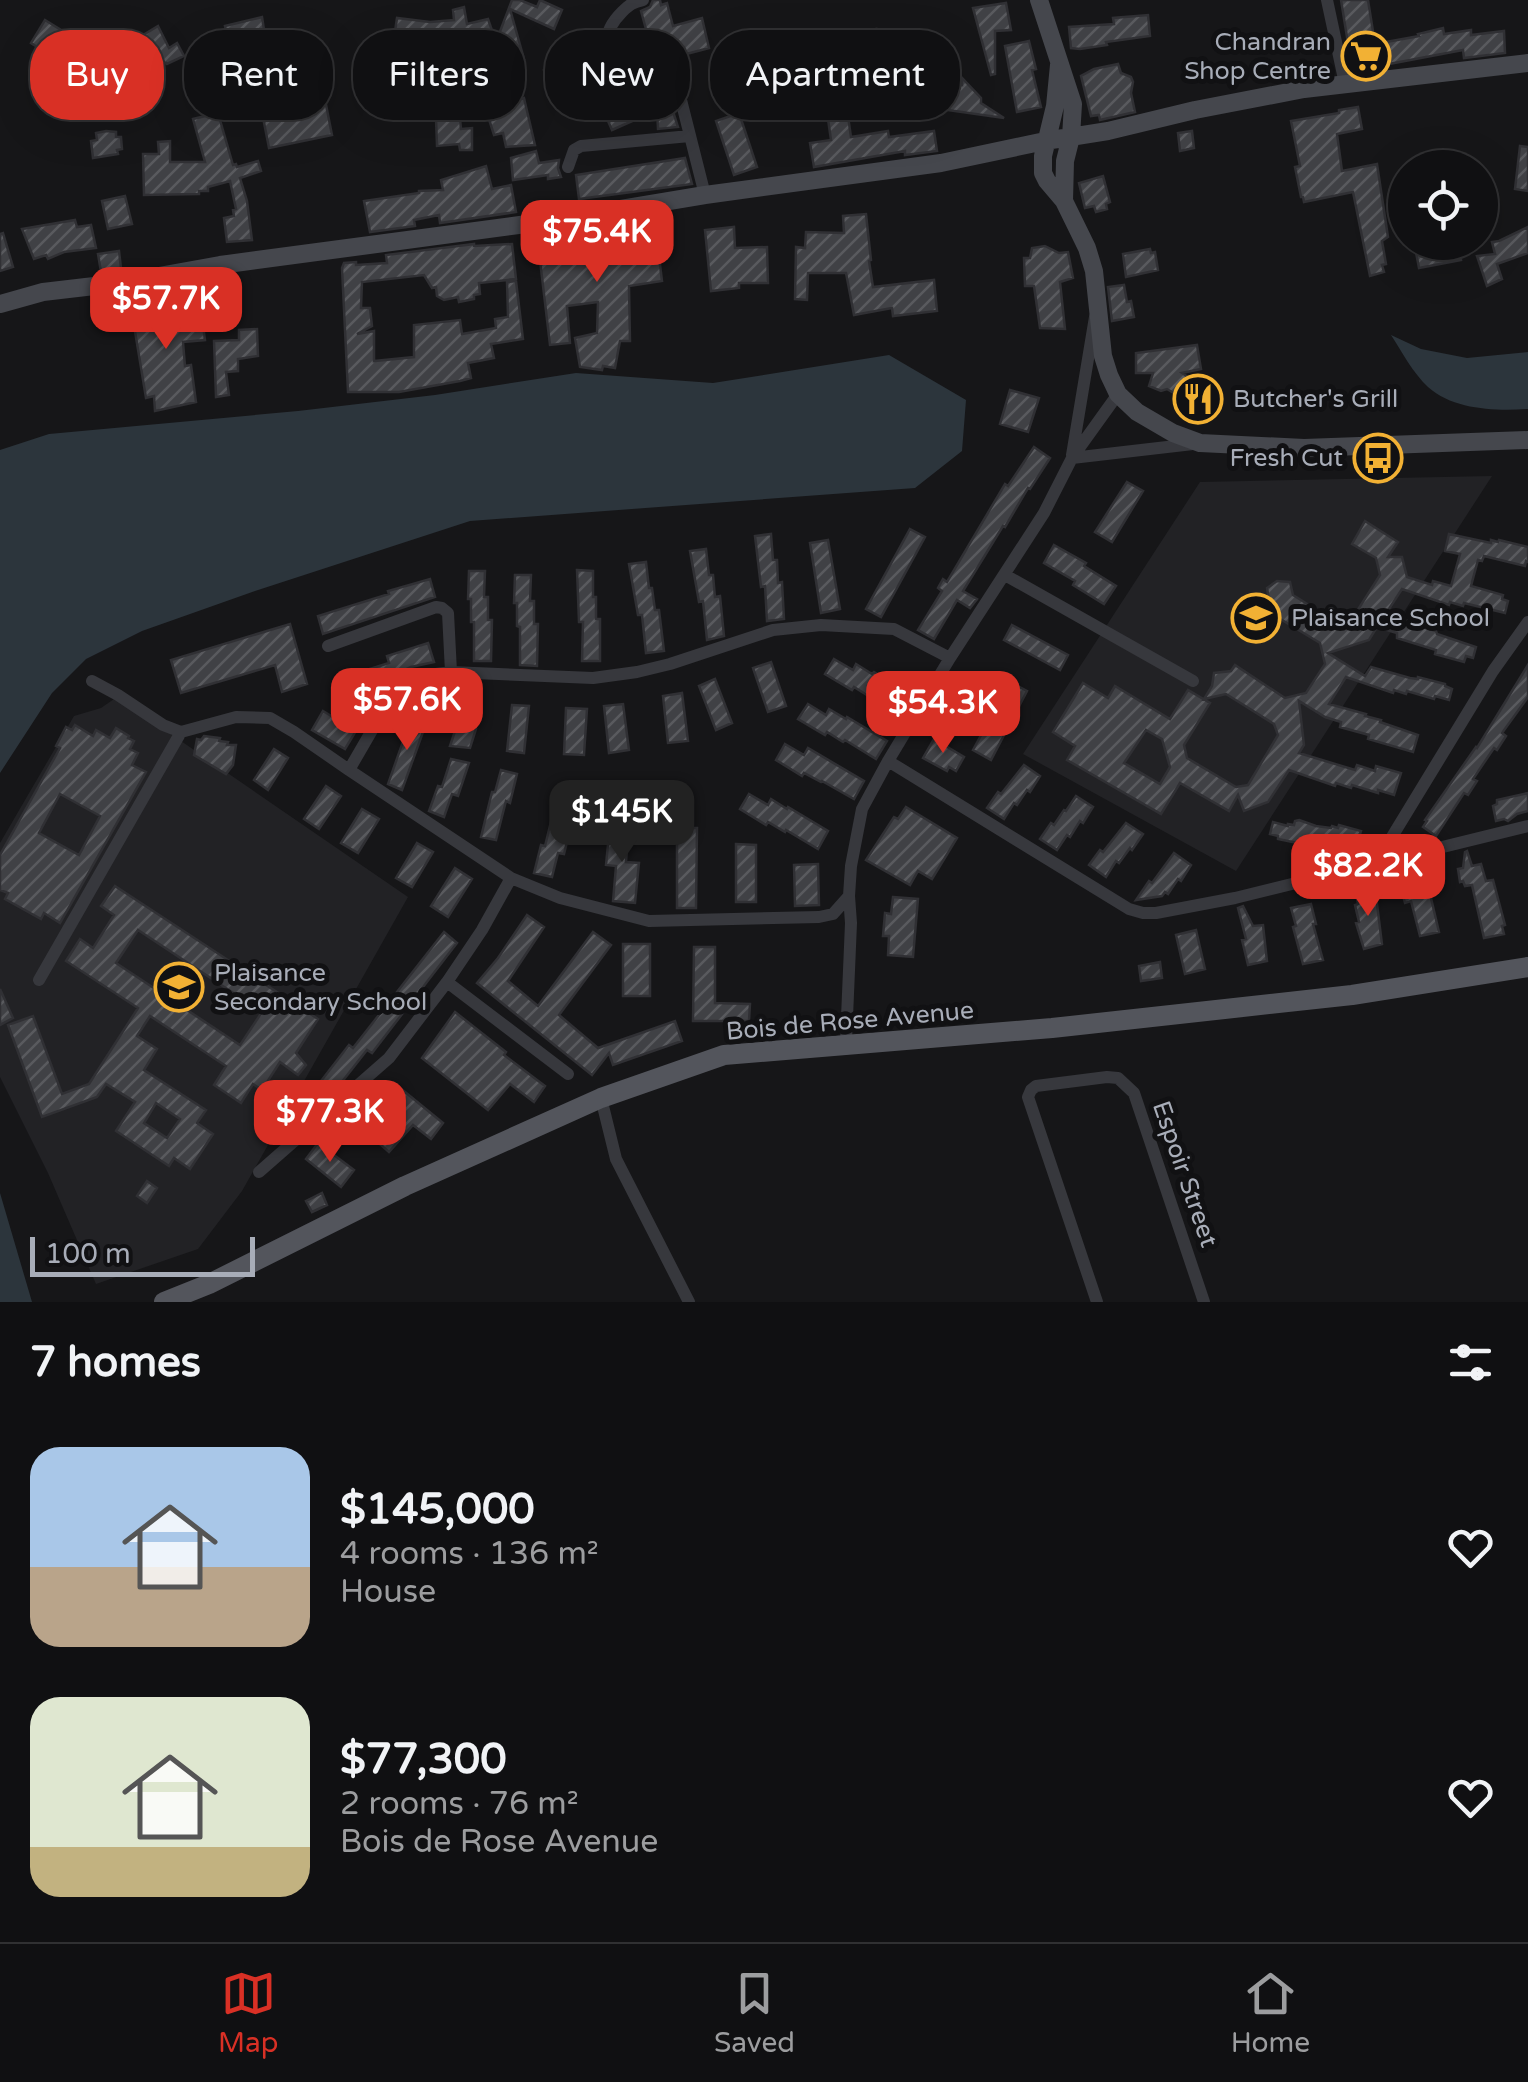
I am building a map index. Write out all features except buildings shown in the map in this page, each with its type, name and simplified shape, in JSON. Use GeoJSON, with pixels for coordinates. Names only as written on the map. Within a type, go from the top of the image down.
{"type":"FeatureCollection","features":[{"type":"Feature","properties":{"kind":"main road"},"geometry":{"type":"LineString","coordinates":[[1038,0],[1073,104],[1064,201]]}},
{"type":"Feature","properties":{"kind":"main road"},"geometry":{"type":"LineString","coordinates":[[0,304],[42,292],[548,221],[984,154],[1027,158],[1044,148],[1196,110],[1304,89],[1528,64]]}},
{"type":"Feature","properties":{"kind":"main road"},"geometry":{"type":"LineString","coordinates":[[1059,65],[1043,173],[1064,201],[1087,248],[1094,271],[1103,356],[1118,394],[1137,412],[1200,443],[1304,448],[1528,440]]}},
{"type":"Feature","properties":{"kind":"main road","name":"Bois de Rose Avenue"},"geometry":{"type":"LineString","coordinates":[[164,1302],[209,1284],[405,1186],[602,1098],[724,1055],[1052,1028],[1352,995],[1528,967]]}},
{"type":"Feature","properties":{"kind":"street"},"geometry":{"type":"LineString","coordinates":[[643,0],[632,2],[614,20],[606,36],[609,57],[632,85],[655,80],[670,85],[680,96],[704,196]]}},
{"type":"Feature","properties":{"kind":"street"},"geometry":{"type":"LineString","coordinates":[[1327,0],[1345,84]]}},
{"type":"Feature","properties":{"kind":"street"},"geometry":{"type":"LineString","coordinates":[[568,167],[574,150],[582,146],[690,136]]}},
{"type":"Feature","properties":{"kind":"street"},"geometry":{"type":"LineString","coordinates":[[1072,458],[1097,306]]}},
{"type":"Feature","properties":{"kind":"street"},"geometry":{"type":"LineString","coordinates":[[846,1040],[851,866],[862,808],[950,658],[1044,513],[1072,458],[1118,394]]}},
{"type":"Feature","properties":{"kind":"street"},"geometry":{"type":"LineString","coordinates":[[1072,458],[1200,443]]}},
{"type":"Feature","properties":{"kind":"street"},"geometry":{"type":"LineString","coordinates":[[1004,574],[1193,681]]}},
{"type":"Feature","properties":{"kind":"street"},"geometry":{"type":"LineString","coordinates":[[328,646],[442,608],[448,613],[451,672]]}},
{"type":"Feature","properties":{"kind":"street"},"geometry":{"type":"LineString","coordinates":[[1376,862],[1528,622]]}},
{"type":"Feature","properties":{"kind":"street"},"geometry":{"type":"LineString","coordinates":[[349,770],[393,694],[414,677],[451,672],[593,678],[670,664],[773,630],[821,625],[894,629],[950,658]]}},
{"type":"Feature","properties":{"kind":"street"},"geometry":{"type":"LineString","coordinates":[[92,681],[181,732],[236,718],[270,718],[511,878],[560,898],[649,921],[820,918],[834,914],[849,896]]}},
{"type":"Feature","properties":{"kind":"street"},"geometry":{"type":"LineString","coordinates":[[39,980],[181,732]]}},
{"type":"Feature","properties":{"kind":"street"},"geometry":{"type":"LineString","coordinates":[[888,761],[1128,909],[1143,914],[1235,898],[1528,826]]}},
{"type":"Feature","properties":{"kind":"street"},"geometry":{"type":"LineString","coordinates":[[259,1172],[389,1058],[447,982],[511,878]]}},
{"type":"Feature","properties":{"kind":"street"},"geometry":{"type":"LineString","coordinates":[[447,982],[568,1074]]}},
{"type":"Feature","properties":{"kind":"street","name":"Espoir Street"},"geometry":{"type":"LineString","coordinates":[[1097,1302],[1028,1097],[1036,1086],[1107,1076],[1118,1078],[1134,1093],[1204,1302]]}},
{"type":"Feature","properties":{"kind":"street"},"geometry":{"type":"LineString","coordinates":[[602,1098],[616,1159],[689,1302]]}},
{"type":"Feature","properties":{"kind":"shaded area"},"geometry":{"type":"Polygon","coordinates":[[[1391,335],[1421,349],[1467,358],[1528,352],[1528,409],[1462,405],[1438,395],[1417,375],[1391,335]]]}},
{"type":"Feature","properties":{"kind":"shaded area"},"geometry":{"type":"Polygon","coordinates":[[[889,355],[966,400],[962,451],[915,488],[470,521],[142,631],[86,659],[52,693],[0,773],[0,450],[49,434],[298,411],[576,373],[713,383],[889,355]]]}},
{"type":"Feature","properties":{"kind":"shaded area","name":"Plaisance School"},"geometry":{"type":"Polygon","coordinates":[[[1492,476],[1236,871],[1023,754],[1200,482],[1492,476]]]}},
{"type":"Feature","properties":{"kind":"shaded area","name":"Plaisance Secondary School"},"geometry":{"type":"Polygon","coordinates":[[[117,697],[408,897],[242,1191],[198,1249],[96,1284],[48,1173],[0,1077],[0,843],[74,716],[101,708],[117,697]]]}},
{"type":"Feature","properties":{"kind":"shaded area"},"geometry":{"type":"Polygon","coordinates":[[[0,1193],[32,1302],[0,1302],[0,1193]]]}},
{"type":"Feature","properties":{"kind":"place","name":"Chandran Shop Centre"},"geometry":{"type":"Point","coordinates":[1366,56]}},
{"type":"Feature","properties":{"kind":"place","name":"Butcher's Grill"},"geometry":{"type":"Point","coordinates":[1198,399]}},
{"type":"Feature","properties":{"kind":"place","name":"Fresh Cut"},"geometry":{"type":"Point","coordinates":[1378,458]}},
{"type":"Feature","properties":{"kind":"place","name":"Plaisance School"},"geometry":{"type":"Point","coordinates":[1256,618]}},
{"type":"Feature","properties":{"kind":"place","name":"Plaisance Secondary School"},"geometry":{"type":"Point","coordinates":[179,987]}}]}
